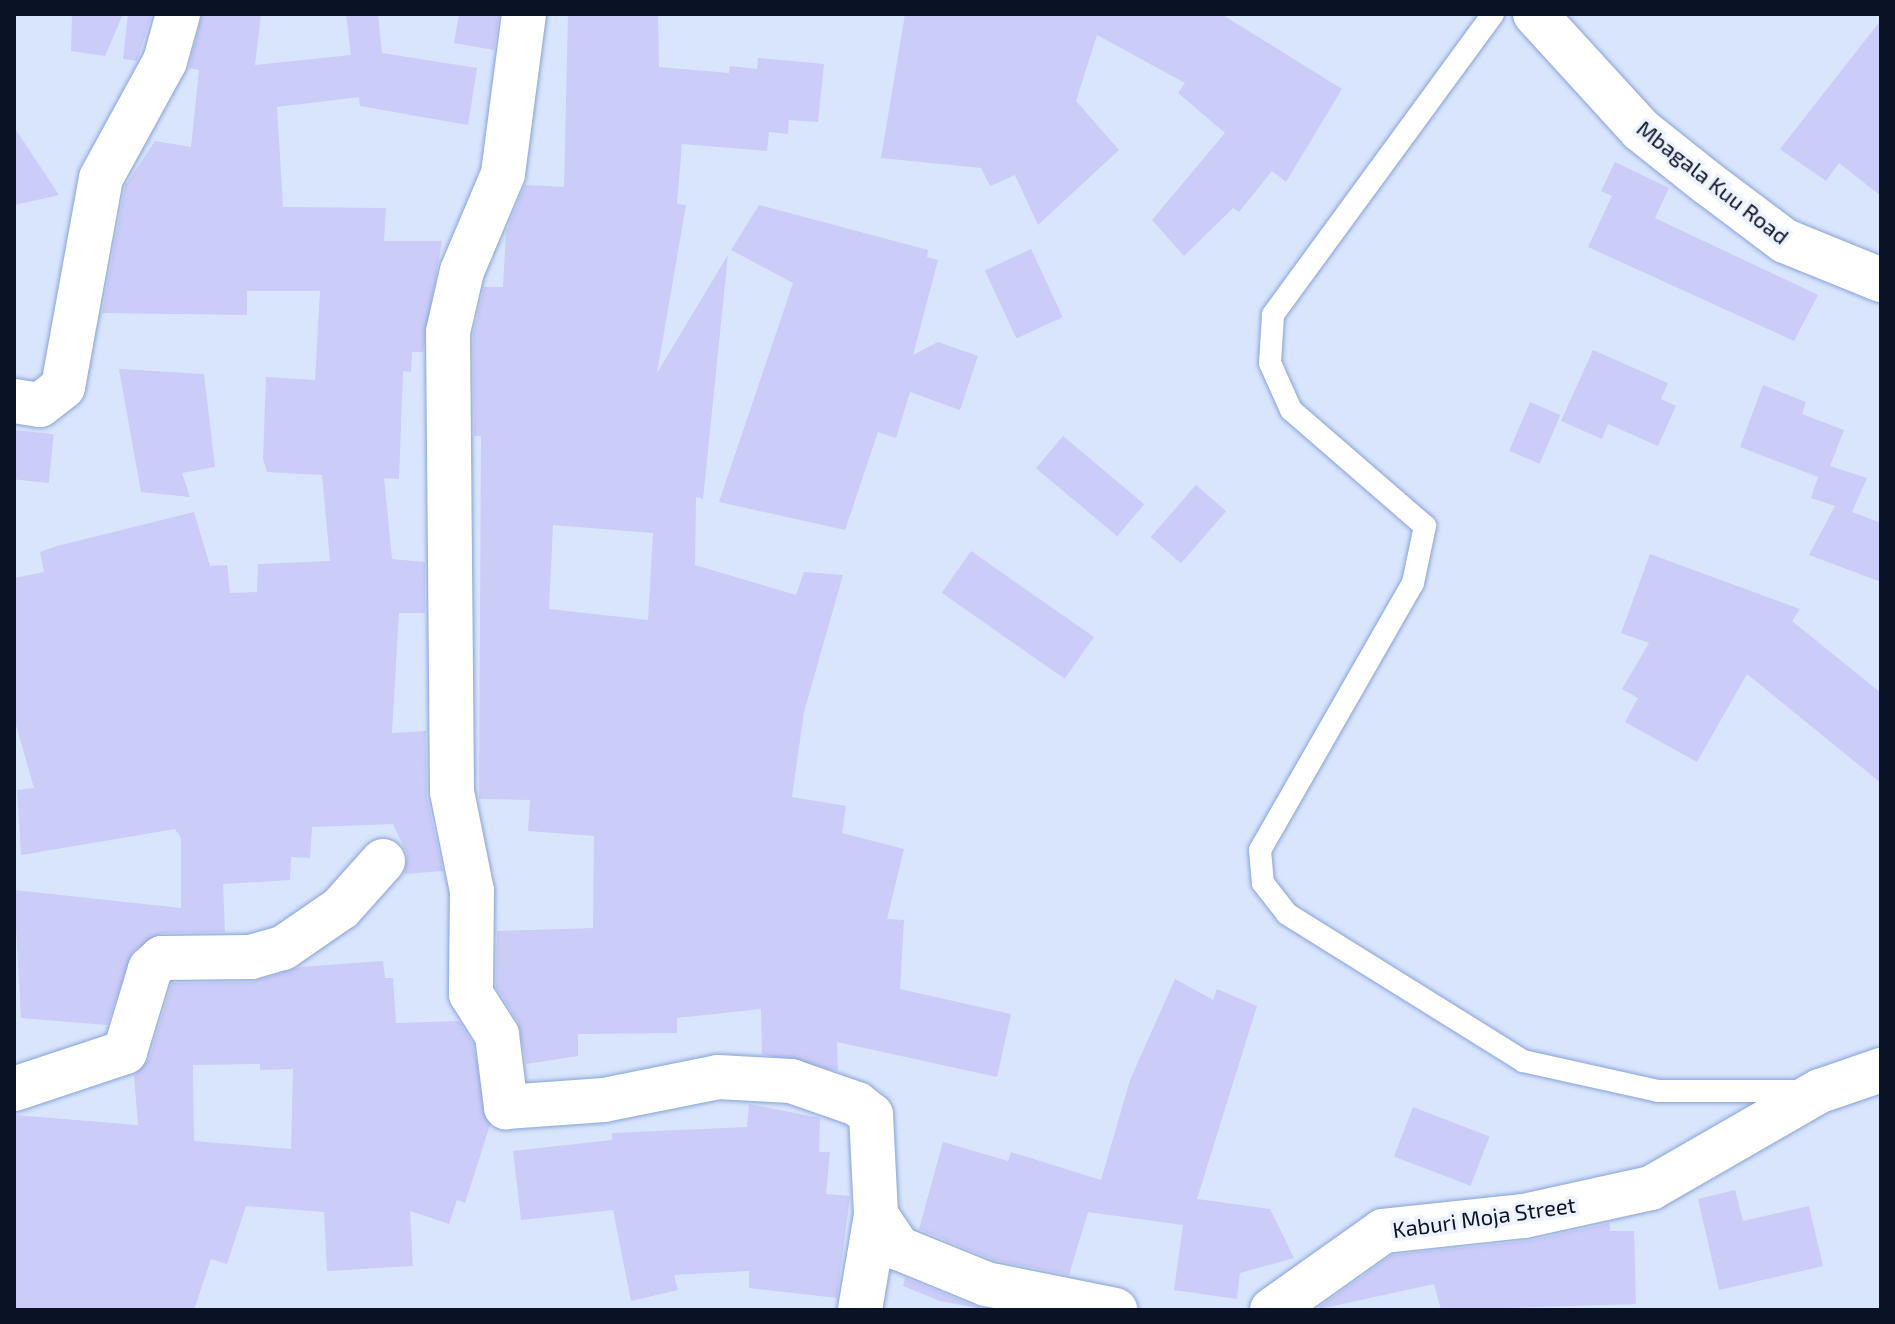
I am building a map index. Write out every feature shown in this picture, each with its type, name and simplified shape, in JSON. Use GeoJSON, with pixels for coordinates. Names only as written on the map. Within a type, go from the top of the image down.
{"type":"FeatureCollection","features":[{"type":"Feature","properties":{"kind":"street"},"geometry":{"type":"LineString","coordinates":[[14,401],[40,405],[63,387],[101,178],[165,61],[178,14]]}},
{"type":"Feature","properties":{"kind":"street"},"geometry":{"type":"LineString","coordinates":[[524,14],[503,174],[462,271],[448,332],[452,792],[472,891],[471,994],[497,1035],[506,1107],[604,1100],[718,1077],[840,1093],[871,1115],[876,1215],[860,1310]]}},
{"type":"Feature","properties":{"kind":"street","name":"Mbagala Kuu Road"},"geometry":{"type":"LineString","coordinates":[[1535,14],[1641,130],[1709,184],[1785,241],[1881,280]]}},
{"type":"Feature","properties":{"kind":"street"},"geometry":{"type":"LineString","coordinates":[[14,1089],[125,1052],[150,969],[162,958],[251,957],[283,948],[341,908],[383,861]]}},
{"type":"Feature","properties":{"kind":"street","name":"Kaburi Moja Street"},"geometry":{"type":"LineString","coordinates":[[1272,1310],[1383,1231],[1524,1216],[1651,1188],[1820,1091],[1881,1070]]}},
{"type":"Feature","properties":{"kind":"street"},"geometry":{"type":"LineString","coordinates":[[876,1215],[898,1248],[986,1284],[1115,1310]]}},
{"type":"Feature","properties":{"kind":"lane"},"geometry":{"type":"LineString","coordinates":[[1493,14],[1273,315],[1270,363],[1291,410],[1425,526],[1413,583],[1260,850],[1263,883],[1287,914],[1523,1061],[1658,1091],[1820,1091]]}},
{"type":"Feature","properties":{"kind":"building"},"geometry":{"type":"Polygon","coordinates":[[[72,14],[123,14],[105,56],[71,51],[72,14]]]}},
{"type":"Feature","properties":{"kind":"building"},"geometry":{"type":"Polygon","coordinates":[[[128,14],[152,14],[137,61],[123,59],[128,14]]]}},
{"type":"Feature","properties":{"kind":"building"},"geometry":{"type":"Polygon","coordinates":[[[202,14],[261,14],[255,65],[351,55],[346,14],[378,14],[382,53],[477,68],[468,125],[360,106],[359,97],[277,107],[283,207],[386,208],[384,241],[442,241],[423,352],[412,352],[411,372],[403,371],[399,479],[384,478],[392,559],[425,562],[425,613],[399,613],[392,733],[426,731],[427,797],[443,871],[404,874],[407,854],[393,824],[312,827],[310,858],[291,857],[290,880],[223,884],[225,932],[162,933],[133,951],[107,1025],[21,1018],[14,890],[181,908],[181,838],[175,829],[21,855],[17,790],[34,788],[14,718],[14,578],[44,572],[40,552],[194,512],[210,566],[227,565],[230,593],[257,592],[258,564],[330,561],[322,475],[267,472],[263,459],[266,377],[315,380],[320,291],[247,291],[247,315],[102,313],[125,186],[155,141],[191,147],[199,70],[189,68],[202,14]]]}},
{"type":"Feature","properties":{"kind":"building"},"geometry":{"type":"Polygon","coordinates":[[[459,14],[499,14],[494,50],[454,43],[459,14]]]}},
{"type":"Feature","properties":{"kind":"building"},"geometry":{"type":"Polygon","coordinates":[[[568,14],[658,14],[659,67],[729,73],[730,66],[757,69],[758,58],[824,64],[818,122],[789,120],[788,134],[769,132],[767,151],[682,144],[677,204],[686,205],[657,373],[728,255],[703,499],[696,497],[695,565],[796,595],[804,572],[843,575],[804,712],[792,797],[846,806],[842,833],[904,849],[887,919],[904,920],[900,989],[1011,1014],[997,1077],[837,1042],[838,1071],[762,1054],[761,1009],[677,1018],[677,1033],[578,1034],[578,1056],[526,1064],[518,1022],[496,987],[497,931],[593,928],[594,836],[528,831],[530,800],[479,799],[481,436],[474,436],[473,335],[484,287],[503,287],[506,232],[525,185],[564,187],[568,14]],[[553,525],[549,609],[648,620],[653,533],[553,525]]]}},
{"type":"Feature","properties":{"kind":"building"},"geometry":{"type":"Polygon","coordinates":[[[905,14],[1221,14],[1342,89],[1286,182],[1272,171],[1239,212],[1233,208],[1184,256],[1152,220],[1225,133],[1178,93],[1185,83],[1097,35],[1076,101],[1119,150],[1038,225],[1015,175],[990,186],[981,168],[881,158],[905,14]]]}},
{"type":"Feature","properties":{"kind":"building"},"geometry":{"type":"Polygon","coordinates":[[[1881,20],[1881,196],[1839,163],[1826,181],[1780,149],[1881,20]]]}},
{"type":"Feature","properties":{"kind":"building"},"geometry":{"type":"Polygon","coordinates":[[[14,127],[59,195],[14,205],[14,127]]]}},
{"type":"Feature","properties":{"kind":"building"},"geometry":{"type":"Polygon","coordinates":[[[1615,162],[1669,188],[1655,218],[1818,295],[1794,341],[1588,247],[1612,196],[1601,191],[1615,162]]]}},
{"type":"Feature","properties":{"kind":"building"},"geometry":{"type":"Polygon","coordinates":[[[759,205],[928,250],[927,257],[938,260],[913,355],[938,342],[978,356],[960,410],[910,392],[896,438],[878,432],[845,530],[719,502],[793,283],[731,250],[759,205]]]}},
{"type":"Feature","properties":{"kind":"building"},"geometry":{"type":"Polygon","coordinates":[[[1031,249],[1063,317],[1016,339],[985,271],[1031,249]]]}},
{"type":"Feature","properties":{"kind":"building"},"geometry":{"type":"Polygon","coordinates":[[[1593,350],[1668,383],[1661,399],[1676,406],[1658,446],[1608,424],[1602,439],[1561,421],[1593,350]]]}},
{"type":"Feature","properties":{"kind":"building"},"geometry":{"type":"Polygon","coordinates":[[[119,369],[204,374],[215,467],[182,473],[190,497],[141,492],[119,369]]]}},
{"type":"Feature","properties":{"kind":"building"},"geometry":{"type":"Polygon","coordinates":[[[1763,385],[1806,402],[1802,414],[1844,430],[1830,466],[1867,478],[1852,512],[1881,523],[1881,582],[1809,555],[1835,506],[1811,498],[1818,477],[1740,447],[1763,385]]]}},
{"type":"Feature","properties":{"kind":"building"},"geometry":{"type":"Polygon","coordinates":[[[1530,402],[1560,415],[1540,464],[1509,451],[1530,402]]]}},
{"type":"Feature","properties":{"kind":"building"},"geometry":{"type":"Polygon","coordinates":[[[14,430],[54,434],[49,483],[14,479],[14,430]]]}},
{"type":"Feature","properties":{"kind":"building"},"geometry":{"type":"Polygon","coordinates":[[[1063,436],[1144,504],[1117,536],[1036,468],[1063,436]]]}},
{"type":"Feature","properties":{"kind":"building"},"geometry":{"type":"Polygon","coordinates":[[[1196,485],[1226,511],[1181,563],[1151,537],[1196,485]]]}},
{"type":"Feature","properties":{"kind":"building"},"geometry":{"type":"Polygon","coordinates":[[[971,551],[1094,637],[1065,679],[942,593],[971,551]]]}},
{"type":"Feature","properties":{"kind":"building"},"geometry":{"type":"Polygon","coordinates":[[[1650,554],[1800,609],[1792,621],[1881,693],[1881,783],[1747,674],[1697,762],[1625,722],[1638,698],[1622,689],[1649,643],[1621,633],[1650,554]]]}},
{"type":"Feature","properties":{"kind":"building"},"geometry":{"type":"Polygon","coordinates":[[[383,961],[385,978],[393,978],[396,1023],[459,1021],[473,1044],[490,1125],[465,1203],[457,1200],[449,1224],[410,1211],[413,1266],[327,1271],[324,1212],[246,1206],[227,1264],[211,1259],[194,1310],[14,1310],[14,1115],[138,1125],[134,1075],[149,1059],[172,983],[252,982],[300,967],[383,961]],[[260,1064],[193,1065],[194,1141],[291,1149],[293,1069],[260,1070],[260,1064]]]}},
{"type":"Feature","properties":{"kind":"building"},"geometry":{"type":"Polygon","coordinates":[[[1175,979],[1213,1000],[1217,989],[1257,1006],[1197,1199],[1270,1209],[1294,1258],[1240,1273],[1237,1299],[1174,1290],[1183,1225],[1088,1212],[1069,1275],[993,1260],[919,1229],[943,1142],[1008,1161],[1011,1152],[1101,1180],[1130,1080],[1175,979]]]}},
{"type":"Feature","properties":{"kind":"building"},"geometry":{"type":"Polygon","coordinates":[[[749,1104],[820,1118],[819,1152],[830,1152],[826,1194],[850,1196],[837,1298],[749,1288],[749,1271],[674,1275],[678,1290],[631,1301],[613,1210],[521,1220],[513,1151],[612,1140],[612,1133],[747,1127],[749,1104]]]}},
{"type":"Feature","properties":{"kind":"building"},"geometry":{"type":"Polygon","coordinates":[[[1413,1107],[1490,1136],[1471,1186],[1394,1156],[1413,1107]]]}},
{"type":"Feature","properties":{"kind":"building"},"geometry":{"type":"Polygon","coordinates":[[[1735,1190],[1743,1221],[1809,1206],[1823,1266],[1719,1290],[1698,1199],[1735,1190]]]}},
{"type":"Feature","properties":{"kind":"building"},"geometry":{"type":"Polygon","coordinates":[[[1610,1223],[1610,1231],[1634,1231],[1636,1304],[1441,1310],[1434,1284],[1315,1310],[1392,1255],[1527,1241],[1610,1223]]]}},
{"type":"Feature","properties":{"kind":"building"},"geometry":{"type":"Polygon","coordinates":[[[905,1278],[988,1310],[940,1301],[903,1286],[905,1278]]]}}]}
